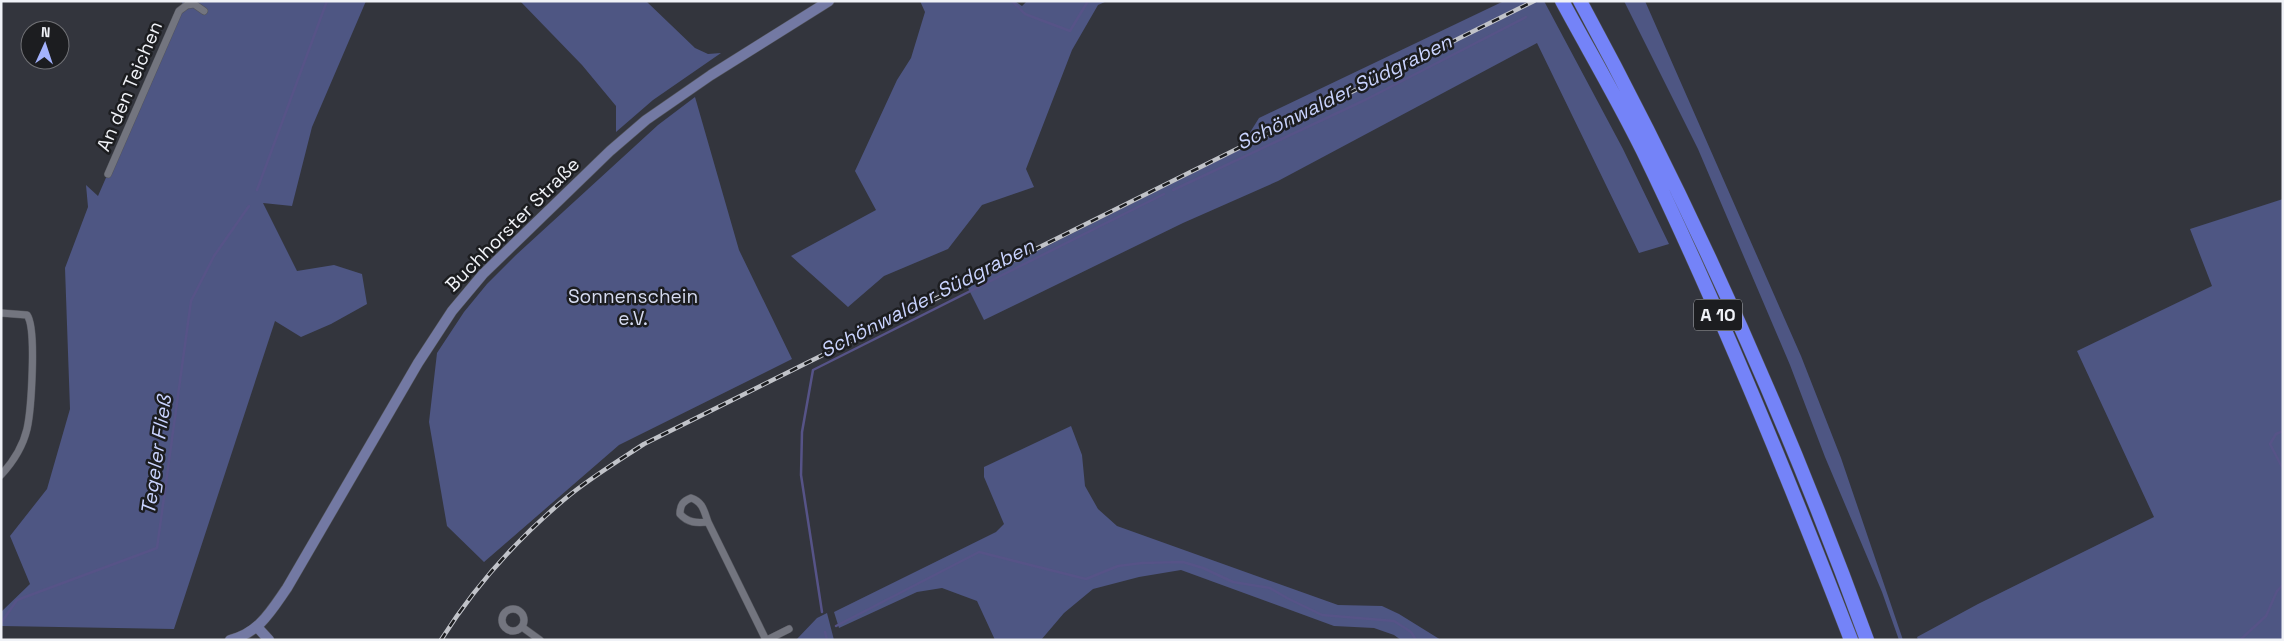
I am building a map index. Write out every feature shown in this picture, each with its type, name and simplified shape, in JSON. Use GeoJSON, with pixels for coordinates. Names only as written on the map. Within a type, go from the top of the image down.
{"type":"FeatureCollection","features":[{"type":"Feature","properties":{"kind":"highway","name":"A 10"},"geometry":{"type":"LineString","coordinates":[[1562,1],[1642,150],[1724,328],[1806,524],[1850,640]]}},
{"type":"Feature","properties":{"kind":"highway","name":"A 10"},"geometry":{"type":"LineString","coordinates":[[1580,1],[1639,111],[1704,244],[1752,350],[1838,560],[1867,640]]}},
{"type":"Feature","properties":{"kind":"main road","name":"Buchhorster Straße"},"geometry":{"type":"LineString","coordinates":[[230,640],[258,628],[268,616],[287,588],[418,363],[452,311],[483,274],[610,151],[646,120],[711,75],[829,1]]}},
{"type":"Feature","properties":{"kind":"main road"},"geometry":{"type":"LineString","coordinates":[[258,628],[269,640]]}},
{"type":"Feature","properties":{"kind":"street","name":"An den Teichen"},"geometry":{"type":"LineString","coordinates":[[108,174],[183,1]]}},
{"type":"Feature","properties":{"kind":"street","name":"An den Teichen"},"geometry":{"type":"LineString","coordinates":[[179,11],[187,5],[194,4],[204,11],[202,1]]}},
{"type":"Feature","properties":{"kind":"street"},"geometry":{"type":"LineString","coordinates":[[1,313],[28,315],[33,334],[27,429],[14,460],[1,475]]}},
{"type":"Feature","properties":{"kind":"street"},"geometry":{"type":"LineString","coordinates":[[708,522],[767,640],[789,629]]}},
{"type":"Feature","properties":{"kind":"street"},"geometry":{"type":"LineString","coordinates":[[522,627],[540,640]]}},
{"type":"Feature","properties":{"kind":"green space"},"geometry":{"type":"Polygon","coordinates":[[[183,1],[366,1],[312,127],[292,206],[263,203],[297,271],[334,265],[362,274],[367,304],[331,324],[301,337],[275,321],[174,629],[1,626],[1,612],[30,584],[10,536],[47,489],[70,409],[65,268],[88,207],[86,185],[98,196],[183,1]]]}},
{"type":"Feature","properties":{"kind":"green space"},"geometry":{"type":"Polygon","coordinates":[[[520,1],[646,1],[695,48],[708,54],[721,53],[653,100],[616,132],[616,106],[582,65],[520,1]]]}},
{"type":"Feature","properties":{"kind":"green space"},"geometry":{"type":"Polygon","coordinates":[[[920,1],[1015,1],[1022,6],[1027,1],[1107,1],[1098,5],[1072,50],[1026,169],[1034,187],[982,205],[948,249],[884,276],[848,307],[791,256],[876,210],[855,171],[897,80],[911,58],[925,12],[920,1]]]}},
{"type":"Feature","properties":{"kind":"green space"},"geometry":{"type":"Polygon","coordinates":[[[1504,1],[1544,1],[1623,149],[1669,244],[1639,253],[1537,43],[1278,181],[1183,223],[984,320],[967,286],[1239,150],[1259,118],[1504,1]]]}},
{"type":"Feature","properties":{"kind":"green space"},"geometry":{"type":"Polygon","coordinates":[[[1624,1],[1645,1],[1801,356],[1841,458],[1903,640],[1899,640],[1882,592],[1825,457],[1790,365],[1698,149],[1624,1]]]}},
{"type":"Feature","properties":{"kind":"green space","name":"Sonnenschein e.V."},"geometry":{"type":"Polygon","coordinates":[[[695,97],[739,250],[792,359],[619,445],[484,562],[447,526],[429,422],[437,353],[464,312],[487,284],[516,255],[658,125],[695,97]]]}},
{"type":"Feature","properties":{"kind":"green space"},"geometry":{"type":"Polygon","coordinates":[[[2283,199],[2283,640],[1918,640],[1917,637],[1978,604],[2154,517],[2077,351],[2212,286],[2190,229],[2283,199]]]}},
{"type":"Feature","properties":{"kind":"green space"},"geometry":{"type":"Polygon","coordinates":[[[1071,426],[1082,455],[1085,486],[1098,509],[1117,526],[1338,605],[1382,606],[1399,614],[1441,640],[1401,640],[1394,635],[1374,628],[1334,626],[1181,570],[1139,577],[1093,589],[1064,613],[1041,640],[995,640],[977,601],[942,588],[917,592],[839,628],[834,612],[996,532],[1004,524],[984,477],[984,467],[1071,426]]]}},
{"type":"Feature","properties":{"kind":"green space"},"geometry":{"type":"Polygon","coordinates":[[[827,613],[834,640],[796,640],[817,618],[827,613]]]}},
{"type":"Feature","properties":{"kind":"waterway","name":"Tegeler Fließ"},"geometry":{"type":"LineString","coordinates":[[257,190],[327,1]]}},
{"type":"Feature","properties":{"kind":"waterway"},"geometry":{"type":"LineString","coordinates":[[1012,1],[1025,14],[1070,31],[1088,1]]}},
{"type":"Feature","properties":{"kind":"waterway","name":"Schönwalder Südgraben"},"geometry":{"type":"LineString","coordinates":[[1173,190],[1367,99],[1526,17]]}},
{"type":"Feature","properties":{"kind":"waterway","name":"Schönwalder Südgraben"},"geometry":{"type":"LineString","coordinates":[[822,612],[801,475],[802,432],[813,370],[1164,194]]}},
{"type":"Feature","properties":{"kind":"waterway","name":"Tegeler Fließ"},"geometry":{"type":"LineString","coordinates":[[1,623],[17,600],[157,548],[191,301],[214,256],[249,206]]}},
{"type":"Feature","properties":{"kind":"waterway"},"geometry":{"type":"LineString","coordinates":[[2283,431],[2276,434],[2270,444],[2283,469]]}},
{"type":"Feature","properties":{"kind":"waterway"},"geometry":{"type":"LineString","coordinates":[[836,626],[979,552],[1086,579],[1118,566],[1142,563],[1183,562],[1203,568],[1233,582],[1270,588],[1322,615],[1394,621],[1411,632],[1416,640]]}},
{"type":"Feature","properties":{"kind":"waterway"},"geometry":{"type":"LineString","coordinates":[[2240,640],[2266,616],[2277,591],[2283,585]]}},
{"type":"Feature","properties":{"kind":"waterway","name":"Schönwalder Südgraben"},"geometry":{"type":"LineString","coordinates":[[825,632],[827,640]]}},
{"type":"Feature","properties":{"kind":"railway"},"geometry":{"type":"LineString","coordinates":[[441,640],[483,582],[531,530],[575,491],[644,444],[1534,1]]}}]}
